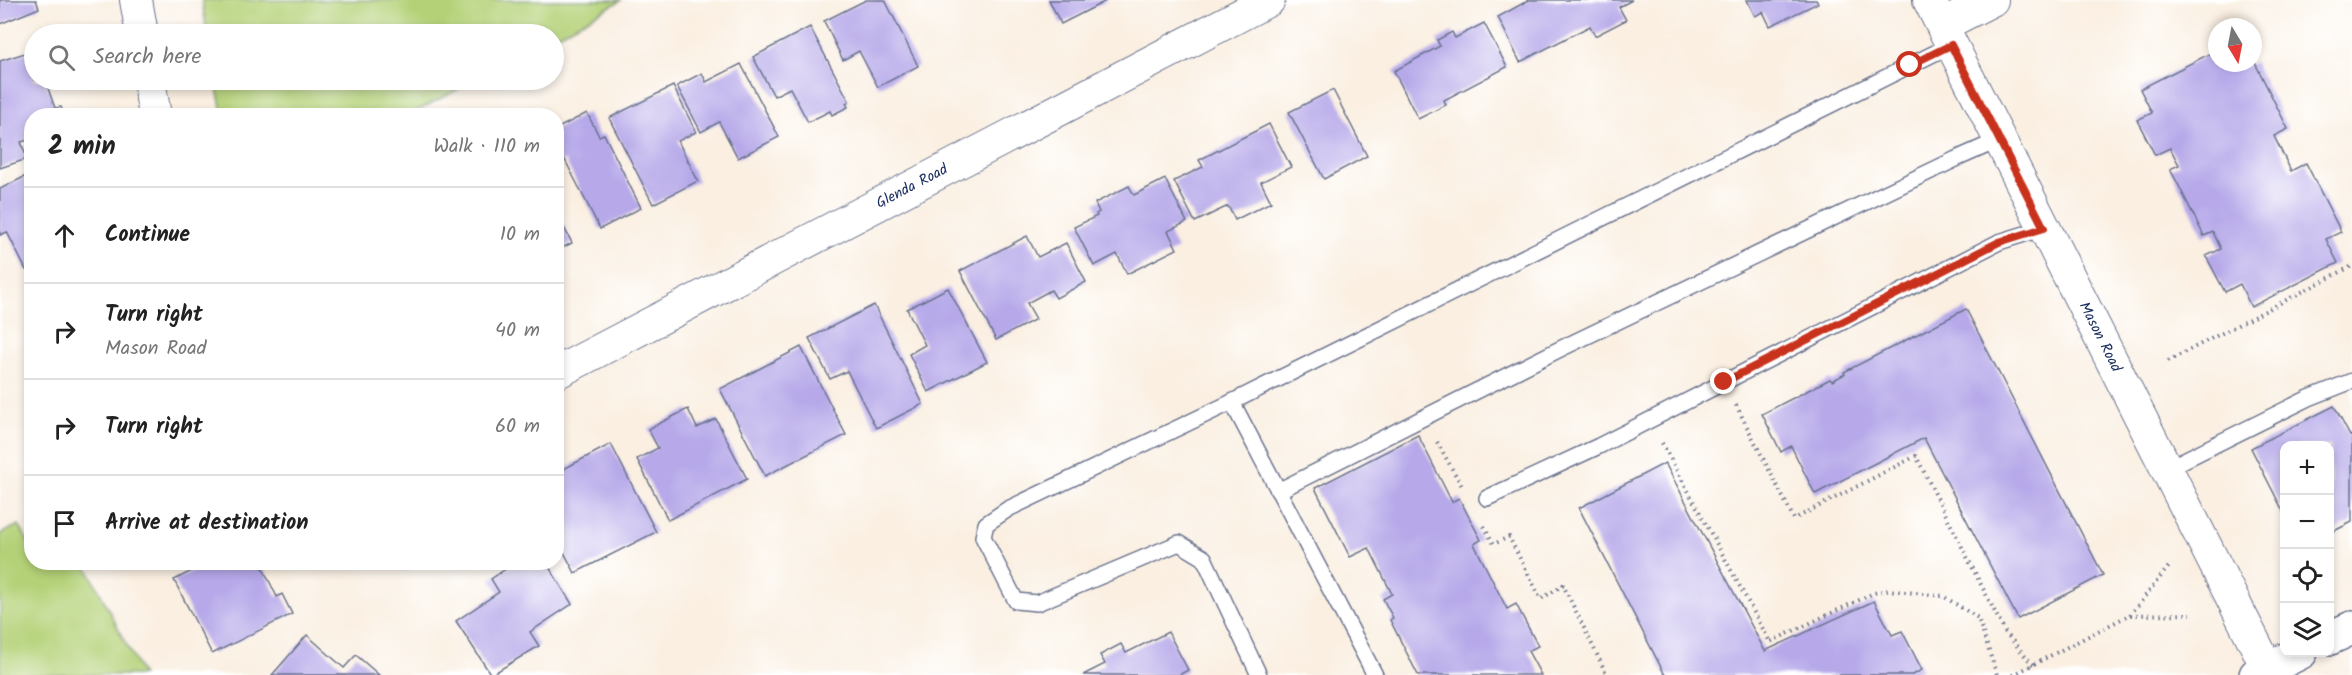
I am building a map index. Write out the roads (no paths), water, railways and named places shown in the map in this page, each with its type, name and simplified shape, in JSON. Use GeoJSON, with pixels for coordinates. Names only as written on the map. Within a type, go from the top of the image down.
{"type":"FeatureCollection","features":[{"type":"Feature","properties":{"kind":"main road"},"geometry":{"type":"LineString","coordinates":[[2334,636],[2352,628]]}},
{"type":"Feature","properties":{"kind":"main road"},"geometry":{"type":"LineString","coordinates":[[2265,673],[2292,657]]}},
{"type":"Feature","properties":{"kind":"street"},"geometry":{"type":"LineString","coordinates":[[136,0],[140,24]]}},
{"type":"Feature","properties":{"kind":"street"},"geometry":{"type":"LineString","coordinates":[[1941,23],[1992,0]]}},
{"type":"Feature","properties":{"kind":"street","name":"Glenda Road"},"geometry":{"type":"LineString","coordinates":[[564,370],[1251,4]]}},
{"type":"Feature","properties":{"kind":"street","name":"Mason Road"},"geometry":{"type":"LineString","coordinates":[[1941,23],[2166,469],[2265,673]]}},
{"type":"Feature","properties":{"kind":"street"},"geometry":{"type":"LineString","coordinates":[[150,90],[153,108]]}},
{"type":"Feature","properties":{"kind":"lane"},"geometry":{"type":"LineString","coordinates":[[1259,675],[1204,558],[1179,543],[1037,603],[1016,601],[983,537],[986,524],[1008,508],[1232,402],[1941,23]]}},
{"type":"Feature","properties":{"kind":"lane"},"geometry":{"type":"LineString","coordinates":[[1278,490],[1570,344],[1999,140]]}},
{"type":"Feature","properties":{"kind":"lane"},"geometry":{"type":"LineString","coordinates":[[1487,498],[1650,420],[1999,242],[2044,228]]}},
{"type":"Feature","properties":{"kind":"lane"},"geometry":{"type":"LineString","coordinates":[[2166,469],[2309,398],[2352,381]]}},
{"type":"Feature","properties":{"kind":"lane"},"geometry":{"type":"LineString","coordinates":[[1232,402],[1375,675]]}}]}
